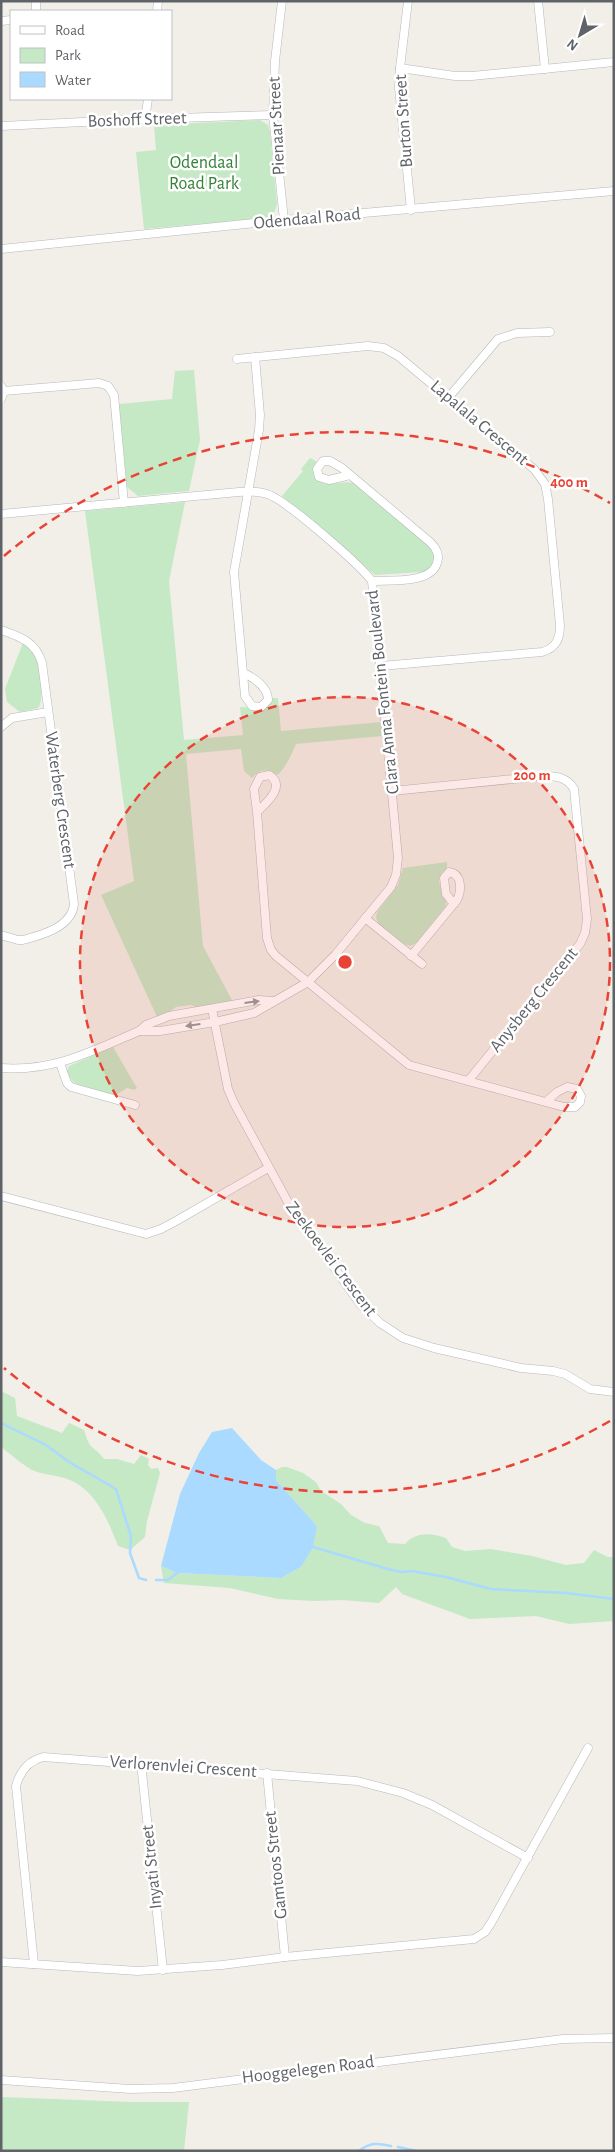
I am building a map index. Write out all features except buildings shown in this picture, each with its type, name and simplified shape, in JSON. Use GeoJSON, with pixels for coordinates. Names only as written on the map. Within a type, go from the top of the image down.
{"type":"FeatureCollection","features":[{"type":"Feature","properties":{"kind":"street","name":"Pienaar Street"},"geometry":{"type":"LineString","coordinates":[[282,1],[275,61],[273,116],[284,220]]}},
{"type":"Feature","properties":{"kind":"street","name":"Burton Street"},"geometry":{"type":"LineString","coordinates":[[408,1],[400,68],[400,88],[411,210]]}},
{"type":"Feature","properties":{"kind":"street"},"geometry":{"type":"LineString","coordinates":[[538,1],[545,69]]}},
{"type":"Feature","properties":{"kind":"street"},"geometry":{"type":"LineString","coordinates":[[400,68],[456,76],[472,76],[614,62]]}},
{"type":"Feature","properties":{"kind":"street"},"geometry":{"type":"LineString","coordinates":[[145,118],[148,100]]}},
{"type":"Feature","properties":{"kind":"street","name":"Boshoff Street"},"geometry":{"type":"LineString","coordinates":[[1,126],[145,118],[273,116]]}},
{"type":"Feature","properties":{"kind":"street","name":"Odendaal Road"},"geometry":{"type":"LineString","coordinates":[[1,249],[284,220],[614,191]]}},
{"type":"Feature","properties":{"kind":"street"},"geometry":{"type":"LineString","coordinates":[[448,398],[498,339],[517,332],[550,332]]}},
{"type":"Feature","properties":{"kind":"street","name":"Lapalala Crescent"},"geometry":{"type":"LineString","coordinates":[[237,359],[378,347],[398,356],[534,469],[545,484],[551,528],[559,636],[552,648],[542,652],[381,666]]}},
{"type":"Feature","properties":{"kind":"street"},"geometry":{"type":"LineString","coordinates":[[244,672],[234,572],[258,446],[260,415],[255,358]]}},
{"type":"Feature","properties":{"kind":"street"},"geometry":{"type":"LineString","coordinates":[[2,392],[99,383],[111,388],[114,394],[124,503]]}},
{"type":"Feature","properties":{"kind":"street"},"geometry":{"type":"LineString","coordinates":[[350,476],[430,542],[438,552],[437,564],[429,575],[417,578],[372,580]]}},
{"type":"Feature","properties":{"kind":"street","name":"Clara Anna Fontein Boulevard"},"geometry":{"type":"LineString","coordinates":[[1,514],[249,491],[265,493],[282,502],[360,567],[372,580],[398,869],[391,887],[330,961],[308,982],[272,1001],[264,1009],[215,1022],[148,1032],[139,1031]]}},
{"type":"Feature","properties":{"kind":"street","name":"Waterberg Crescent"},"geometry":{"type":"LineString","coordinates":[[1,630],[26,640],[36,648],[42,663],[73,894],[73,909],[65,923],[28,938],[18,940],[1,935]]}},
{"type":"Feature","properties":{"kind":"street"},"geometry":{"type":"LineString","coordinates":[[1,728],[12,718],[48,712]]}},
{"type":"Feature","properties":{"kind":"street"},"geometry":{"type":"LineString","coordinates":[[258,812],[273,794],[276,787],[275,780],[270,775],[260,777],[254,786],[258,812],[268,938],[271,950],[276,956],[404,1062],[413,1067],[546,1101]]}},
{"type":"Feature","properties":{"kind":"street","name":"Anysberg Crescent"},"geometry":{"type":"LineString","coordinates":[[392,791],[544,776],[563,778],[574,789],[587,919],[585,933],[580,944],[468,1081]]}},
{"type":"Feature","properties":{"kind":"street"},"geometry":{"type":"LineString","coordinates":[[412,956],[454,904]]}},
{"type":"Feature","properties":{"kind":"street"},"geometry":{"type":"LineString","coordinates":[[365,918],[422,964]]}},
{"type":"Feature","properties":{"kind":"street","name":"Clara Anna Fontein Boulevard"},"geometry":{"type":"LineString","coordinates":[[1,1068],[22,1069],[60,1063],[139,1031],[146,1025],[169,1016],[259,1000],[272,1001]]}},
{"type":"Feature","properties":{"kind":"street","name":"Zeekoevlei Crescent"},"geometry":{"type":"LineString","coordinates":[[212,1009],[228,1089],[268,1168],[289,1204],[368,1314],[402,1338],[423,1345],[521,1368],[559,1372],[574,1378],[590,1389],[614,1392]]}},
{"type":"Feature","properties":{"kind":"street"},"geometry":{"type":"LineString","coordinates":[[60,1063],[67,1083],[71,1087],[136,1105]]}},
{"type":"Feature","properties":{"kind":"street"},"geometry":{"type":"LineString","coordinates":[[1,1196],[146,1234],[170,1224],[268,1168]]}},
{"type":"Feature","properties":{"kind":"street"},"geometry":{"type":"LineString","coordinates":[[1,1962],[109,1970],[163,1970],[474,1939],[485,1932],[492,1923],[588,1748]]}},
{"type":"Feature","properties":{"kind":"street","name":"Verlorenvlei Crescent"},"geometry":{"type":"LineString","coordinates":[[34,1964],[16,1786],[20,1774],[30,1762],[43,1757],[357,1781],[403,1793],[439,1809],[528,1858]]}},
{"type":"Feature","properties":{"kind":"street","name":"Inyati Street"},"geometry":{"type":"LineString","coordinates":[[141,1763],[163,1970]]}},
{"type":"Feature","properties":{"kind":"street","name":"Gamtoos Street"},"geometry":{"type":"LineString","coordinates":[[267,1773],[285,1957]]}},
{"type":"Feature","properties":{"kind":"street","name":"Hooggelegen Road"},"geometry":{"type":"LineString","coordinates":[[1,2080],[147,2089],[563,2039],[614,2038]]}},
{"type":"Feature","properties":{"kind":"green space","name":"Odendaal Road Park"},"geometry":{"type":"Polygon","coordinates":[[[260,120],[268,125],[270,132],[277,205],[273,215],[266,218],[144,229],[136,152],[156,150],[154,125],[260,120]]]}},
{"type":"Feature","properties":{"kind":"green space"},"geometry":{"type":"Polygon","coordinates":[[[194,370],[200,440],[189,491],[138,496],[127,487],[119,404],[172,399],[175,371],[194,370]]]}},
{"type":"Feature","properties":{"kind":"green space"},"geometry":{"type":"Polygon","coordinates":[[[310,458],[316,461],[314,472],[321,482],[325,484],[354,483],[430,547],[435,556],[430,569],[421,572],[375,575],[282,496],[303,471],[301,469],[310,458]]]}},
{"type":"Feature","properties":{"kind":"green space"},"geometry":{"type":"Polygon","coordinates":[[[185,502],[169,581],[184,740],[243,735],[240,707],[265,708],[272,698],[278,698],[281,731],[381,722],[382,736],[296,744],[280,773],[277,775],[264,770],[252,778],[244,771],[241,749],[186,754],[203,946],[233,1002],[199,1008],[191,1005],[176,1007],[168,1013],[157,1017],[101,895],[134,881],[85,511],[185,502]]]}},
{"type":"Feature","properties":{"kind":"green space"},"geometry":{"type":"Polygon","coordinates":[[[23,643],[32,651],[36,659],[41,682],[41,698],[38,708],[20,712],[7,702],[5,689],[23,643]]]}},
{"type":"Feature","properties":{"kind":"green space"},"geometry":{"type":"Polygon","coordinates":[[[447,862],[447,868],[442,873],[439,882],[446,906],[416,943],[411,946],[404,944],[379,924],[376,918],[377,912],[398,885],[403,868],[447,862]]]}},
{"type":"Feature","properties":{"kind":"green space"},"geometry":{"type":"Polygon","coordinates":[[[113,1047],[137,1088],[134,1090],[127,1088],[116,1095],[87,1089],[74,1082],[70,1077],[67,1071],[69,1066],[113,1047]]]}},
{"type":"Feature","properties":{"kind":"green space"},"geometry":{"type":"Polygon","coordinates":[[[1,1391],[15,1398],[17,1416],[62,1433],[69,1423],[84,1430],[90,1445],[104,1459],[117,1459],[134,1464],[141,1455],[149,1459],[148,1465],[151,1469],[158,1468],[160,1473],[147,1521],[145,1537],[130,1550],[118,1546],[102,1511],[84,1489],[66,1478],[32,1470],[1,1447],[1,1391]]]}},
{"type":"Feature","properties":{"kind":"green space"},"geometry":{"type":"Polygon","coordinates":[[[282,1467],[303,1473],[316,1482],[321,1491],[341,1504],[351,1515],[365,1523],[379,1526],[388,1543],[405,1544],[419,1535],[430,1534],[446,1538],[452,1547],[465,1551],[491,1549],[532,1556],[566,1565],[584,1563],[594,1550],[608,1557],[614,1557],[614,1621],[569,1624],[536,1616],[470,1619],[402,1594],[396,1587],[379,1603],[343,1600],[278,1599],[230,1588],[164,1583],[161,1566],[177,1573],[281,1578],[301,1567],[317,1526],[276,1480],[276,1470],[282,1467]]]}},
{"type":"Feature","properties":{"kind":"green space"},"geometry":{"type":"Polygon","coordinates":[[[1,2097],[132,2102],[189,2102],[184,2151],[1,2151],[1,2097]]]}},
{"type":"Feature","properties":{"kind":"water"},"geometry":{"type":"Polygon","coordinates":[[[232,1428],[261,1460],[276,1470],[276,1480],[317,1526],[313,1547],[301,1567],[281,1578],[177,1573],[161,1566],[180,1494],[199,1453],[212,1432],[232,1428]]]}},
{"type":"Feature","properties":{"kind":"waterway"},"geometry":{"type":"LineString","coordinates":[[1,1423],[46,1445],[69,1462],[116,1489],[131,1536],[130,1553],[139,1578],[146,1580]]}},
{"type":"Feature","properties":{"kind":"waterway"},"geometry":{"type":"LineString","coordinates":[[313,1547],[388,1569],[446,1577],[491,1589],[566,1593],[614,1599]]}},
{"type":"Feature","properties":{"kind":"waterway"},"geometry":{"type":"LineString","coordinates":[[156,1580],[168,1580],[177,1573]]}},
{"type":"Feature","properties":{"kind":"waterway"},"geometry":{"type":"LineString","coordinates":[[359,2151],[374,2144],[391,2146]]}},
{"type":"Feature","properties":{"kind":"waterway"},"geometry":{"type":"LineString","coordinates":[[398,2147],[417,2151]]}}]}
